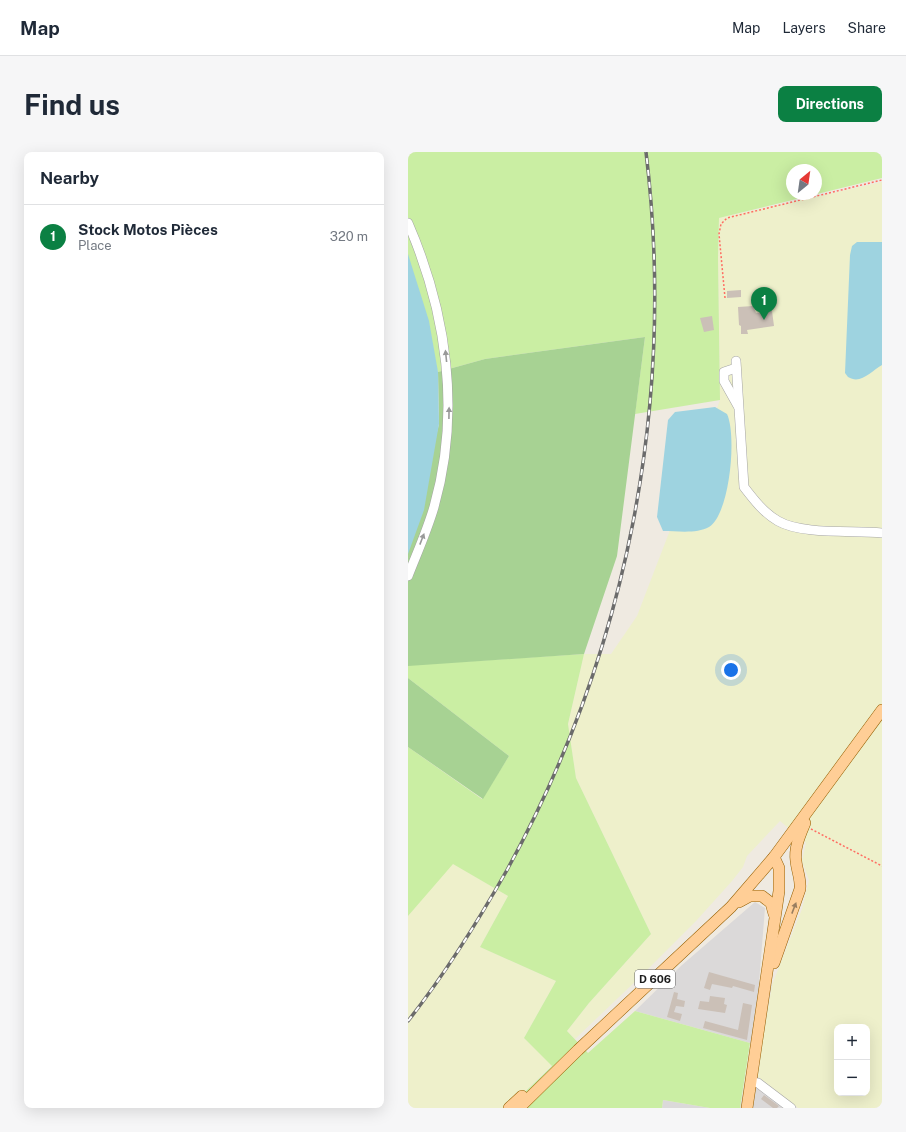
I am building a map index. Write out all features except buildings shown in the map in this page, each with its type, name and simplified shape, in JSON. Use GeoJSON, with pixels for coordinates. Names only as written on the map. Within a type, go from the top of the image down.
{"type":"FeatureCollection","features":[{"type":"Feature","properties":{"kind":"main road","name":"D 606"},"geometry":{"type":"LineString","coordinates":[[519,1108],[578,1050],[732,907],[778,853],[882,710]]}},
{"type":"Feature","properties":{"kind":"main road"},"geometry":{"type":"LineString","coordinates":[[766,984],[800,889],[800,876],[796,862],[797,846],[808,813]]}},
{"type":"Feature","properties":{"kind":"main road"},"geometry":{"type":"LineString","coordinates":[[778,853],[796,862]]}},
{"type":"Feature","properties":{"kind":"main road"},"geometry":{"type":"LineString","coordinates":[[747,1108],[775,923],[780,880],[778,853]]}},
{"type":"Feature","properties":{"kind":"main road"},"geometry":{"type":"LineString","coordinates":[[732,907],[750,896],[762,896],[771,902],[775,923],[781,928],[787,928]]}},
{"type":"Feature","properties":{"kind":"main road","name":"D 606"},"geometry":{"type":"LineString","coordinates":[[509,1108],[554,1067],[578,1050]]}},
{"type":"Feature","properties":{"kind":"street"},"geometry":{"type":"LineString","coordinates":[[408,223],[436,305],[445,352],[449,395],[448,438],[434,508],[408,576]]}},
{"type":"Feature","properties":{"kind":"street"},"geometry":{"type":"LineString","coordinates":[[739,409],[724,381],[724,372],[736,364],[739,409],[744,487],[756,504],[779,522],[807,530],[882,533]]}},
{"type":"Feature","properties":{"kind":"street"},"geometry":{"type":"LineString","coordinates":[[751,1081],[758,1082],[791,1108]]}},
{"type":"Feature","properties":{"kind":"path"},"geometry":{"type":"LineString","coordinates":[[725,298],[720,234],[721,224],[727,218],[882,180]]}},
{"type":"Feature","properties":{"kind":"path"},"geometry":{"type":"LineString","coordinates":[[804,826],[815,830],[882,866]]}},
{"type":"Feature","properties":{"kind":"shaded area"},"geometry":{"type":"Polygon","coordinates":[[[755,902],[765,908],[759,983],[772,985],[762,1044],[750,1043],[635,1011],[682,965],[755,902]]]}},
{"type":"Feature","properties":{"kind":"shaded area"},"geometry":{"type":"Polygon","coordinates":[[[746,1074],[758,1077],[797,1108],[740,1108],[746,1074]]]}},
{"type":"Feature","properties":{"kind":"shaded area"},"geometry":{"type":"Polygon","coordinates":[[[663,1100],[710,1108],[662,1108],[663,1100]]]}},
{"type":"Feature","properties":{"kind":"green space"},"geometry":{"type":"Polygon","coordinates":[[[408,152],[882,152],[882,178],[822,193],[822,164],[786,164],[786,200],[792,200],[719,218],[718,258],[720,400],[635,414],[645,337],[485,359],[438,372],[408,318],[408,152]]]}},
{"type":"Feature","properties":{"kind":"green space"},"geometry":{"type":"Polygon","coordinates":[[[882,182],[882,1108],[798,1108],[758,1077],[772,985],[802,909],[809,880],[802,861],[806,843],[780,821],[747,856],[743,867],[732,881],[696,921],[640,977],[575,1039],[567,1031],[589,1003],[651,934],[576,778],[568,724],[584,654],[611,654],[637,616],[720,400],[718,258],[719,218],[800,200],[822,200],[822,195],[882,182]]]}},
{"type":"Feature","properties":{"kind":"green space"},"geometry":{"type":"Polygon","coordinates":[[[645,337],[617,556],[584,654],[408,666],[408,550],[439,424],[438,372],[485,359],[645,337]]]}},
{"type":"Feature","properties":{"kind":"green space"},"geometry":{"type":"Polygon","coordinates":[[[584,654],[568,724],[576,778],[651,934],[589,1003],[567,1031],[588,1053],[635,1011],[750,1043],[740,1108],[710,1108],[663,1100],[662,1108],[508,1108],[552,1066],[524,1038],[556,981],[480,947],[508,896],[453,864],[408,916],[408,747],[482,799],[509,756],[408,678],[408,665],[584,654]]]}},
{"type":"Feature","properties":{"kind":"green space"},"geometry":{"type":"Polygon","coordinates":[[[408,678],[509,756],[483,799],[408,747],[408,678]]]}},
{"type":"Feature","properties":{"kind":"green space"},"geometry":{"type":"Polygon","coordinates":[[[452,863],[508,896],[480,947],[556,981],[524,1038],[552,1065],[508,1108],[408,1108],[408,916],[452,863]]]}},
{"type":"Feature","properties":{"kind":"water"},"geometry":{"type":"Polygon","coordinates":[[[857,242],[882,242],[882,365],[862,378],[853,379],[848,377],[845,373],[850,255],[852,246],[857,242]]]}},
{"type":"Feature","properties":{"kind":"water"},"geometry":{"type":"Polygon","coordinates":[[[408,254],[429,321],[438,372],[439,424],[424,510],[408,554],[408,254]]]}},
{"type":"Feature","properties":{"kind":"water"},"geometry":{"type":"Polygon","coordinates":[[[715,407],[727,414],[730,424],[730,474],[722,507],[716,519],[709,527],[699,531],[663,531],[657,517],[668,420],[675,412],[715,407]]]}},
{"type":"Feature","properties":{"kind":"railway"},"geometry":{"type":"LineString","coordinates":[[408,1021],[448,967],[484,909],[507,870],[549,786],[584,700],[612,612],[633,522],[647,431],[654,338],[654,245],[646,152]]}},
{"type":"Feature","properties":{"kind":"place","name":"Stock Motos Pièces"},"geometry":{"type":"Point","coordinates":[764,320]}}]}
